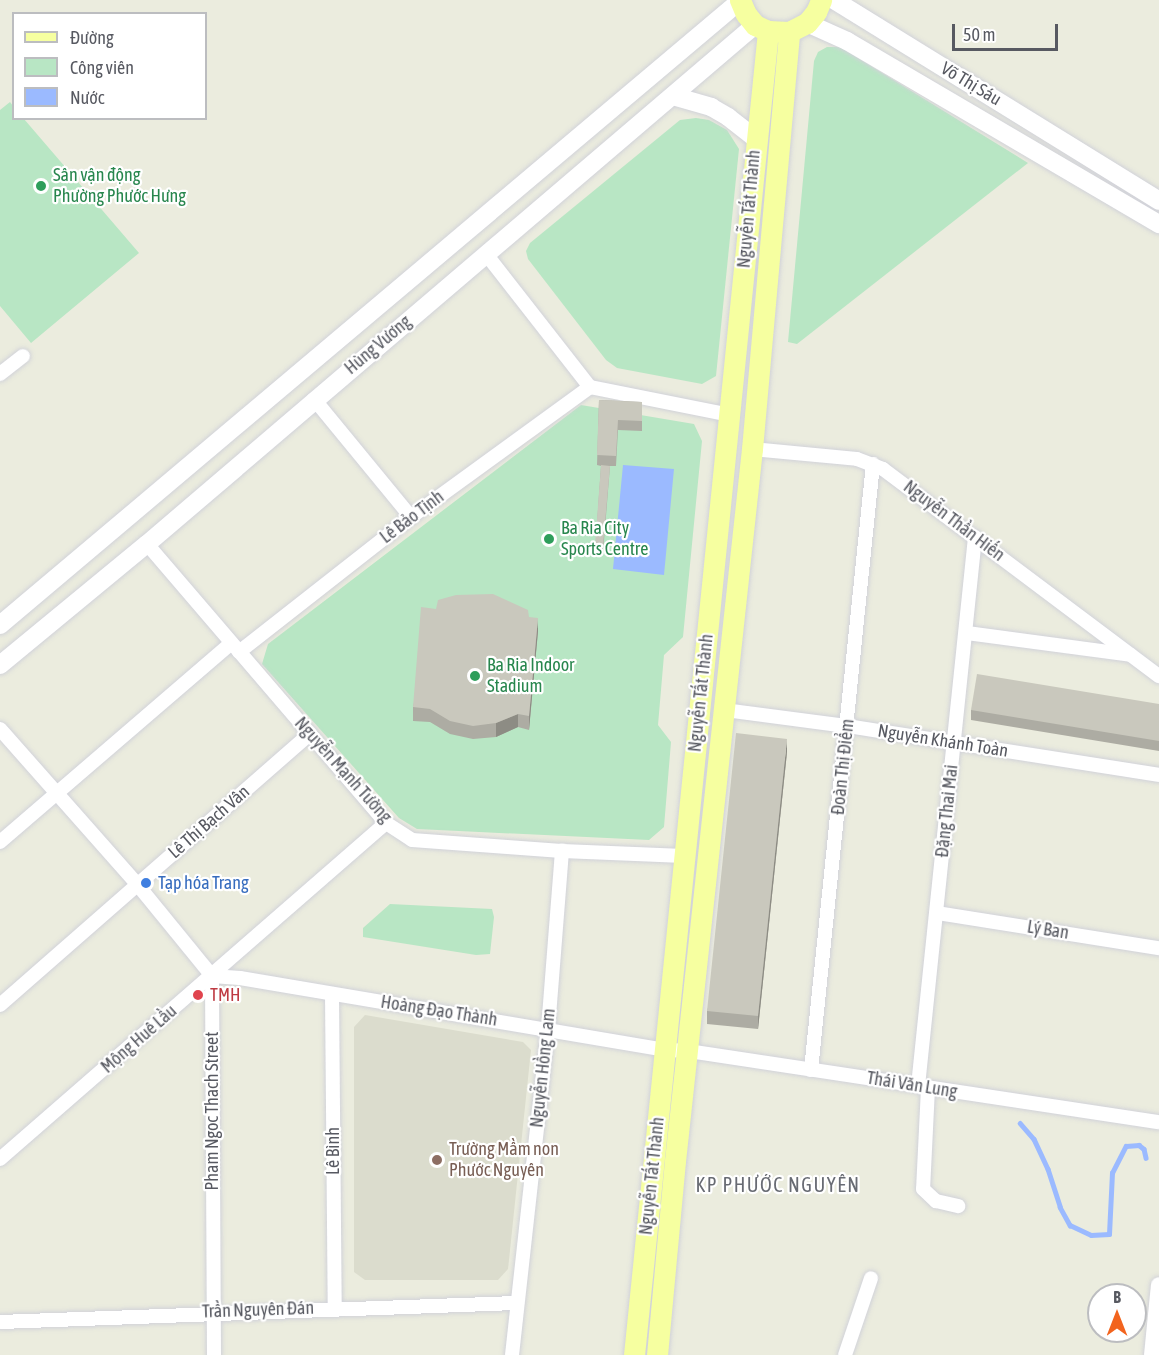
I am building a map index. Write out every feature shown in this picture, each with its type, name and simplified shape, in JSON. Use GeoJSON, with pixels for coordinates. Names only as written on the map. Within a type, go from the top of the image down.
{"type":"FeatureCollection","features":[{"type":"Feature","properties":{"kind":"main road"},"geometry":{"type":"LineString","coordinates":[[740,1],[746,14],[780,28],[816,12],[821,0]]}},
{"type":"Feature","properties":{"kind":"main road"},"geometry":{"type":"LineString","coordinates":[[834,0],[1159,201]]}},
{"type":"Feature","properties":{"kind":"main road","name":"Hùng Vương"},"geometry":{"type":"LineString","coordinates":[[0,625],[740,1]]}},
{"type":"Feature","properties":{"kind":"main road","name":"Hùng Vương"},"geometry":{"type":"LineString","coordinates":[[0,665],[147,544],[314,399],[673,96],[780,28]]}},
{"type":"Feature","properties":{"kind":"main road","name":"Nguyễn Tất Thành"},"geometry":{"type":"LineString","coordinates":[[634,1355],[756,140],[780,28]]}},
{"type":"Feature","properties":{"kind":"main road","name":"Nguyễn Tất Thành"},"geometry":{"type":"LineString","coordinates":[[657,1355],[675,1161],[726,710],[752,448],[780,28]]}},
{"type":"Feature","properties":{"kind":"main road","name":"Võ Thị Sáu"},"geometry":{"type":"LineString","coordinates":[[780,28],[847,42],[1159,224]]}},
{"type":"Feature","properties":{"kind":"main road"},"geometry":{"type":"LineString","coordinates":[[673,96],[711,108],[734,121],[756,140]]}},
{"type":"Feature","properties":{"kind":"street"},"geometry":{"type":"LineString","coordinates":[[486,254],[590,387],[730,415]]}},
{"type":"Feature","properties":{"kind":"street"},"geometry":{"type":"LineString","coordinates":[[0,374],[23,356]]}},
{"type":"Feature","properties":{"kind":"street","name":"Lê Bảo Tịnh"},"geometry":{"type":"LineString","coordinates":[[0,842],[235,647],[590,387]]}},
{"type":"Feature","properties":{"kind":"street"},"geometry":{"type":"LineString","coordinates":[[314,399],[411,517]]}},
{"type":"Feature","properties":{"kind":"street","name":"Nguyễn Thần Hiến"},"geometry":{"type":"LineString","coordinates":[[752,448],[857,459],[898,479],[1159,676]]}},
{"type":"Feature","properties":{"kind":"street","name":"Đoàn Thị Điểm"},"geometry":{"type":"LineString","coordinates":[[811,1070],[873,465]]}},
{"type":"Feature","properties":{"kind":"street","name":"Đặng Thai Mai"},"geometry":{"type":"LineString","coordinates":[[958,1206],[936,1201],[923,1189],[923,1087],[937,913],[975,537]]}},
{"type":"Feature","properties":{"kind":"street","name":"Nguyễn Mạnh Tường"},"geometry":{"type":"LineString","coordinates":[[147,544],[386,823],[412,840],[562,851],[684,856]]}},
{"type":"Feature","properties":{"kind":"street"},"geometry":{"type":"LineString","coordinates":[[966,633],[1132,655]]}},
{"type":"Feature","properties":{"kind":"street","name":"Nguyễn Khánh Toàn"},"geometry":{"type":"LineString","coordinates":[[726,710],[847,726],[1159,776]]}},
{"type":"Feature","properties":{"kind":"street"},"geometry":{"type":"LineString","coordinates":[[0,729],[137,884],[212,976]]}},
{"type":"Feature","properties":{"kind":"street","name":"Lê Thị Bạch Vân"},"geometry":{"type":"LineString","coordinates":[[0,1005],[310,734]]}},
{"type":"Feature","properties":{"kind":"street","name":"Mộng Huê Lầu"},"geometry":{"type":"LineString","coordinates":[[0,1159],[386,823]]}},
{"type":"Feature","properties":{"kind":"street","name":"Nguyễn Hồng Lam"},"geometry":{"type":"LineString","coordinates":[[512,1355],[548,1029],[562,851]]}},
{"type":"Feature","properties":{"kind":"street","name":"Lý Ban"},"geometry":{"type":"LineString","coordinates":[[937,913],[1159,948]]}},
{"type":"Feature","properties":{"kind":"street","name":"Hoàng Đạo Thành"},"geometry":{"type":"LineString","coordinates":[[212,976],[240,978],[665,1050]]}},
{"type":"Feature","properties":{"kind":"street","name":"Pham Ngoc Thach Street"},"geometry":{"type":"LineString","coordinates":[[212,976],[214,1355]]}},
{"type":"Feature","properties":{"kind":"street","name":"Lê Bình"},"geometry":{"type":"LineString","coordinates":[[332,994],[334,1307]]}},
{"type":"Feature","properties":{"kind":"street","name":"Thái Văn Lung"},"geometry":{"type":"LineString","coordinates":[[665,1050],[688,1051],[1159,1122]]}},
{"type":"Feature","properties":{"kind":"street"},"geometry":{"type":"LineString","coordinates":[[845,1355],[871,1278]]}},
{"type":"Feature","properties":{"kind":"street"},"geometry":{"type":"LineString","coordinates":[[1152,1355],[1159,1285]]}},
{"type":"Feature","properties":{"kind":"street","name":"Trần Nguyên Đán"},"geometry":{"type":"LineString","coordinates":[[0,1322],[334,1307],[516,1303]]}},
{"type":"Feature","properties":{"kind":"shaded area","name":"Trường Mầm non Phước Nguyên"},"geometry":{"type":"Polygon","coordinates":[[[365,1015],[523,1042],[531,1050],[508,1269],[498,1280],[365,1280],[354,1272],[354,1027],[365,1015]]]}},
{"type":"Feature","properties":{"kind":"green space"},"geometry":{"type":"Polygon","coordinates":[[[827,47],[840,47],[1028,163],[797,344],[788,342],[814,61],[818,52],[827,47]]]}},
{"type":"Feature","properties":{"kind":"green space","name":"Sân vận động Phường Phước Hưng"},"geometry":{"type":"Polygon","coordinates":[[[10,102],[12,120],[25,120],[139,253],[31,343],[0,306],[0,110],[10,102]]]}},
{"type":"Feature","properties":{"kind":"green space"},"geometry":{"type":"Polygon","coordinates":[[[696,118],[709,120],[727,130],[739,149],[716,376],[702,384],[617,368],[606,360],[528,259],[526,251],[530,243],[680,120],[696,118]]]}},
{"type":"Feature","properties":{"kind":"green space","name":"Ba Ria City Sports Centre"},"geometry":{"type":"Polygon","coordinates":[[[581,405],[694,424],[702,441],[683,637],[664,655],[658,725],[671,742],[664,827],[649,840],[417,829],[399,818],[262,664],[268,644],[581,405]]]}},
{"type":"Feature","properties":{"kind":"green space"},"geometry":{"type":"Polygon","coordinates":[[[390,904],[492,909],[494,917],[490,954],[476,955],[363,937],[363,928],[390,904]]]}},
{"type":"Feature","properties":{"kind":"water"},"geometry":{"type":"Polygon","coordinates":[[[623,465],[674,469],[664,575],[613,569],[623,465]]]}},
{"type":"Feature","properties":{"kind":"building"},"geometry":{"type":"Polygon","coordinates":[[[599,400],[642,402],[642,421],[618,420],[616,456],[597,455],[599,400]]]}},
{"type":"Feature","properties":{"kind":"building"},"geometry":{"type":"Polygon","coordinates":[[[601,465],[610,466],[603,546],[595,546],[601,465]]]}},
{"type":"Feature","properties":{"kind":"building","name":"Ba Ria Indoor Stadium"},"geometry":{"type":"Polygon","coordinates":[[[493,594],[528,610],[529,617],[538,618],[529,716],[518,714],[496,723],[473,726],[450,721],[430,709],[413,707],[421,607],[436,609],[438,600],[456,595],[493,594]]]}},
{"type":"Feature","properties":{"kind":"building"},"geometry":{"type":"Polygon","coordinates":[[[977,674],[1159,704],[1159,741],[971,710],[977,674]]]}},
{"type":"Feature","properties":{"kind":"building"},"geometry":{"type":"Polygon","coordinates":[[[736,733],[787,739],[758,1016],[707,1011],[736,733]]]}},
{"type":"Feature","properties":{"kind":"waterway"},"geometry":{"type":"LineString","coordinates":[[1020,1123],[1034,1139],[1048,1169],[1060,1207],[1070,1225],[1091,1235],[1109,1234],[1112,1173],[1126,1146],[1139,1145],[1144,1149],[1146,1158]]}},
{"type":"Feature","properties":{"kind":"place","name":"Sân vận động Phường Phước Hưng"},"geometry":{"type":"Point","coordinates":[41,186]}},
{"type":"Feature","properties":{"kind":"place","name":"Ba Ria City Sports Centre"},"geometry":{"type":"Point","coordinates":[549,539]}},
{"type":"Feature","properties":{"kind":"place","name":"Ba Ria Indoor Stadium"},"geometry":{"type":"Point","coordinates":[475,676]}},
{"type":"Feature","properties":{"kind":"place","name":"Tạp hóa Trang"},"geometry":{"type":"Point","coordinates":[146,883]}},
{"type":"Feature","properties":{"kind":"place","name":"TMH"},"geometry":{"type":"Point","coordinates":[198,995]}},
{"type":"Feature","properties":{"kind":"place","name":"Trường Mầm non Phước Nguyên"},"geometry":{"type":"Point","coordinates":[437,1160]}},
{"type":"Feature","properties":{"kind":"district","name":"KP PHƯỚC NGUYÊN"},"geometry":{"type":"Point","coordinates":[778,1184]}}]}
